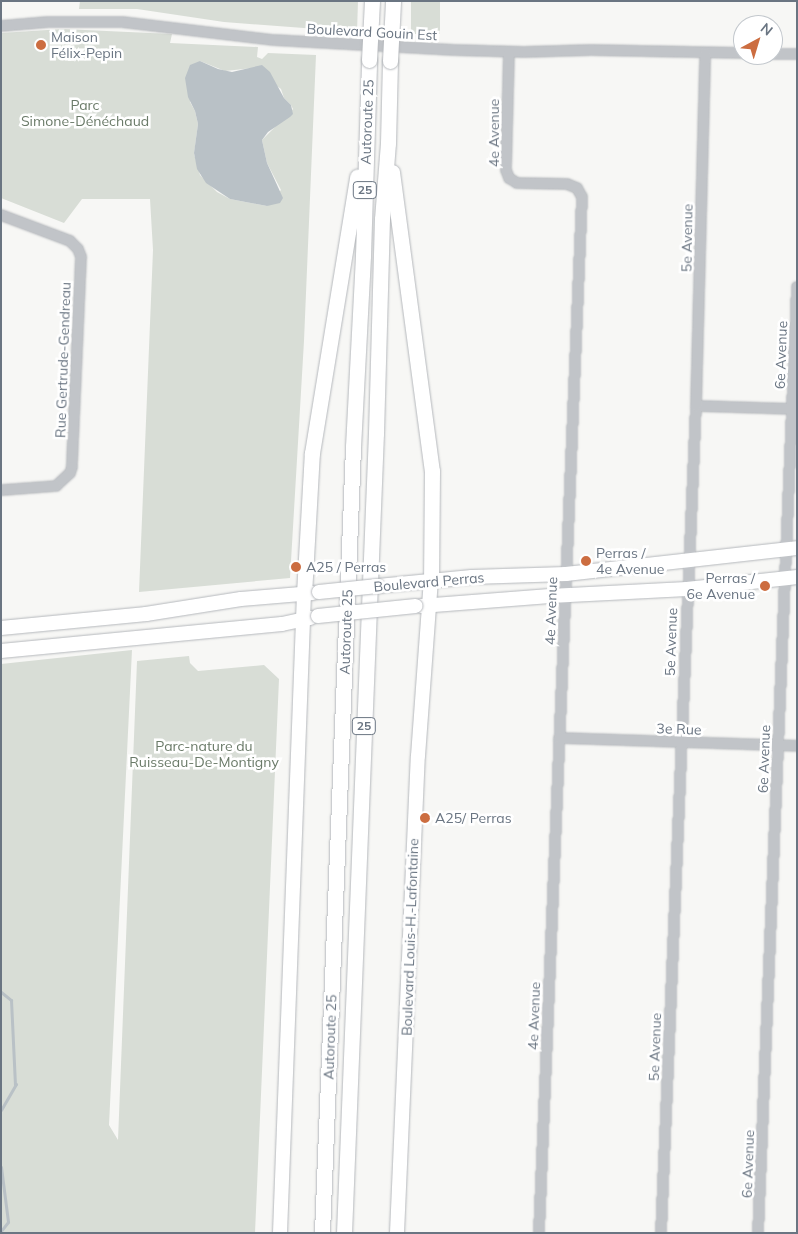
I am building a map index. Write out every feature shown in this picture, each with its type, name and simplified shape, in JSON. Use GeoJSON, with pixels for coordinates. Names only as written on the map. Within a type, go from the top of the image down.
{"type":"FeatureCollection","features":[{"type":"Feature","properties":{"kind":"highway","name":"Autoroute 25"},"geometry":{"type":"LineString","coordinates":[[322,1233],[372,1]]}},
{"type":"Feature","properties":{"kind":"highway","name":"Autoroute 25"},"geometry":{"type":"LineString","coordinates":[[344,1233],[375,452],[381,247],[388,143],[393,1]]}},
{"type":"Feature","properties":{"kind":"highway"},"geometry":{"type":"LineString","coordinates":[[312,593],[310,470],[316,420],[366,126]]}},
{"type":"Feature","properties":{"kind":"highway"},"geometry":{"type":"LineString","coordinates":[[388,143],[431,462],[433,513],[425,582]]}},
{"type":"Feature","properties":{"kind":"main road","name":"Boulevard Perras"},"geometry":{"type":"LineString","coordinates":[[1,628],[130,616],[241,600],[472,577],[566,574],[792,549]]}},
{"type":"Feature","properties":{"kind":"main road","name":"Boulevard Perras"},"geometry":{"type":"LineString","coordinates":[[1,651],[303,620],[318,616],[415,606],[565,595],[687,589],[791,577]]}},
{"type":"Feature","properties":{"kind":"main road","name":"Boulevard Louis-H.-Lafontaine"},"geometry":{"type":"LineString","coordinates":[[397,1233],[418,756],[429,606],[425,582]]}},
{"type":"Feature","properties":{"kind":"main road"},"geometry":{"type":"LineString","coordinates":[[280,1233],[303,620],[312,593]]}},
{"type":"Feature","properties":{"kind":"street","name":"Boulevard Gouin Est"},"geometry":{"type":"LineString","coordinates":[[1,26],[66,22],[140,23],[274,40],[509,52],[591,50],[733,53]]}},
{"type":"Feature","properties":{"kind":"street","name":"4e Avenue"},"geometry":{"type":"LineString","coordinates":[[509,52],[506,170],[509,178],[517,183],[567,184],[577,188],[582,197],[539,1233]]}},
{"type":"Feature","properties":{"kind":"street","name":"5e Avenue"},"geometry":{"type":"LineString","coordinates":[[661,1233],[696,406],[705,53]]}},
{"type":"Feature","properties":{"kind":"street"},"geometry":{"type":"LineString","coordinates":[[783,54],[797,54]]}},
{"type":"Feature","properties":{"kind":"street","name":"Rue Gertrude-Gendreau"},"geometry":{"type":"LineString","coordinates":[[1,215],[74,243],[81,257],[72,467],[66,478],[56,486],[1,490]]}},
{"type":"Feature","properties":{"kind":"street","name":"6e Avenue"},"geometry":{"type":"LineString","coordinates":[[758,1233],[779,747],[791,577],[797,287]]}},
{"type":"Feature","properties":{"kind":"street"},"geometry":{"type":"LineString","coordinates":[[696,406],[795,409]]}},
{"type":"Feature","properties":{"kind":"street","name":"3e Rue"},"geometry":{"type":"LineString","coordinates":[[560,738],[779,747],[797,746]]}},
{"type":"Feature","properties":{"kind":"green space"},"geometry":{"type":"Polygon","coordinates":[[[80,1],[358,1],[357,32],[224,22],[137,9],[79,9],[80,1]]]}},
{"type":"Feature","properties":{"kind":"green space"},"geometry":{"type":"Polygon","coordinates":[[[411,1],[440,1],[440,34],[411,34],[411,1]]]}},
{"type":"Feature","properties":{"kind":"green space","name":"Parc Simone-Dénéchaud"},"geometry":{"type":"Polygon","coordinates":[[[63,29],[172,34],[170,43],[258,47],[257,57],[262,59],[268,53],[316,55],[304,341],[290,578],[139,592],[153,250],[150,199],[82,199],[64,223],[1,198],[1,33],[63,29]],[[200,61],[190,102],[195,111],[198,124],[194,154],[200,175],[217,192],[230,199],[267,206],[281,190],[267,163],[262,140],[293,109],[284,98],[281,89],[253,68],[225,71],[200,61]]]}},
{"type":"Feature","properties":{"kind":"green space","name":"Parc-nature du Ruisseau-De-Montigny"},"geometry":{"type":"Polygon","coordinates":[[[132,650],[109,1125],[118,1140],[137,661],[189,656],[190,663],[198,671],[264,665],[279,679],[255,1233],[1,1233],[1,664],[132,650]]]}},
{"type":"Feature","properties":{"kind":"shaded area"},"geometry":{"type":"Polygon","coordinates":[[[200,61],[218,69],[232,72],[262,65],[270,72],[284,98],[291,105],[293,114],[268,132],[262,140],[267,163],[283,198],[280,203],[267,206],[230,199],[206,183],[197,169],[194,153],[198,124],[195,111],[188,97],[185,78],[190,65],[200,61]]]}},
{"type":"Feature","properties":{"kind":"waterway"},"geometry":{"type":"LineString","coordinates":[[1,992],[11,1000],[16,1084],[1,1110]]}},
{"type":"Feature","properties":{"kind":"waterway"},"geometry":{"type":"LineString","coordinates":[[1,1167],[8,1222],[1,1231]]}},
{"type":"Feature","properties":{"kind":"place","name":"Maison Félix-Pepin"},"geometry":{"type":"Point","coordinates":[41,45]}},
{"type":"Feature","properties":{"kind":"place","name":"Perras / 4e Avenue"},"geometry":{"type":"Point","coordinates":[586,561]}},
{"type":"Feature","properties":{"kind":"place","name":"A25 / Perras"},"geometry":{"type":"Point","coordinates":[296,567]}},
{"type":"Feature","properties":{"kind":"place","name":"Perras / 6e Avenue"},"geometry":{"type":"Point","coordinates":[765,586]}},
{"type":"Feature","properties":{"kind":"place","name":"A25/ Perras"},"geometry":{"type":"Point","coordinates":[425,818]}}]}
